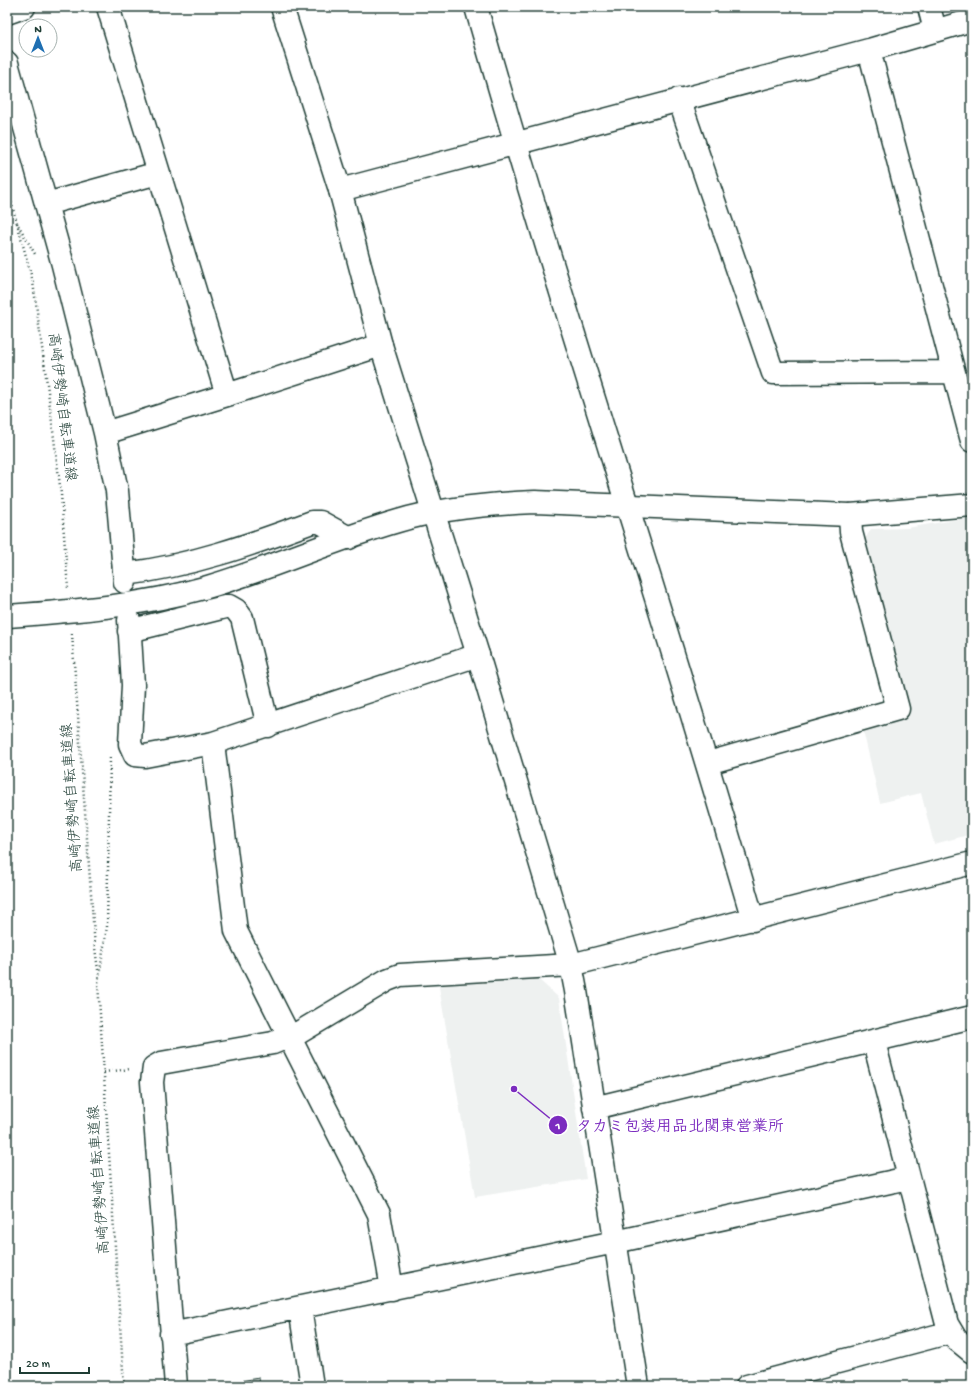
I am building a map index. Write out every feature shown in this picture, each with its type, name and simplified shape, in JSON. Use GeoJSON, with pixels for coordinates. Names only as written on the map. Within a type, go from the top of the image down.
{"type":"FeatureCollection","features":[{"type":"Feature","properties":{"kind":"street"},"geometry":{"type":"LineString","coordinates":[[7,13],[24,7]]}},
{"type":"Feature","properties":{"kind":"street"},"geometry":{"type":"LineString","coordinates":[[108,7],[226,396]]}},
{"type":"Feature","properties":{"kind":"street"},"geometry":{"type":"LineString","coordinates":[[282,7],[340,190],[381,345],[435,513],[571,965],[638,1386]]}},
{"type":"Feature","properties":{"kind":"street"},"geometry":{"type":"LineString","coordinates":[[476,7],[515,143],[627,507],[708,762],[753,920]]}},
{"type":"Feature","properties":{"kind":"street"},"geometry":{"type":"LineString","coordinates":[[929,7],[935,30]]}},
{"type":"Feature","properties":{"kind":"street"},"geometry":{"type":"LineString","coordinates":[[340,190],[679,99],[869,50],[972,20]]}},
{"type":"Feature","properties":{"kind":"street"},"geometry":{"type":"LineString","coordinates":[[869,50],[952,372],[972,441]]}},
{"type":"Feature","properties":{"kind":"street"},"geometry":{"type":"LineString","coordinates":[[7,63],[63,265],[105,433],[117,491],[125,578],[230,552],[312,522],[320,522],[349,538]]}},
{"type":"Feature","properties":{"kind":"street"},"geometry":{"type":"LineString","coordinates":[[679,99],[773,374],[952,372]]}},
{"type":"Feature","properties":{"kind":"street"},"geometry":{"type":"LineString","coordinates":[[46,204],[158,173]]}},
{"type":"Feature","properties":{"kind":"street"},"geometry":{"type":"LineString","coordinates":[[105,433],[226,396],[381,345]]}},
{"type":"Feature","properties":{"kind":"street"},"geometry":{"type":"LineString","coordinates":[[7,616],[62,604],[172,596],[266,568],[398,521],[495,503],[535,502],[627,507],[850,515],[972,505]]}},
{"type":"Feature","properties":{"kind":"street"},"geometry":{"type":"LineString","coordinates":[[708,762],[898,709],[851,532],[850,515]]}},
{"type":"Feature","properties":{"kind":"street"},"geometry":{"type":"LineString","coordinates":[[268,726],[242,618],[236,610],[229,606],[129,626],[133,685],[130,744],[135,755],[145,756],[213,743],[268,726],[478,655]]}},
{"type":"Feature","properties":{"kind":"street"},"geometry":{"type":"LineString","coordinates":[[213,743],[236,931],[380,1214],[392,1289]]}},
{"type":"Feature","properties":{"kind":"street"},"geometry":{"type":"LineString","coordinates":[[176,1386],[152,1082],[154,1067],[161,1063],[273,1043],[290,1037],[387,980],[400,975],[571,965],[753,920],[972,863]]}},
{"type":"Feature","properties":{"kind":"street"},"geometry":{"type":"LineString","coordinates":[[594,1108],[874,1042],[972,1017]]}},
{"type":"Feature","properties":{"kind":"street"},"geometry":{"type":"LineString","coordinates":[[874,1042],[947,1324],[951,1332],[972,1352]]}},
{"type":"Feature","properties":{"kind":"street"},"geometry":{"type":"LineString","coordinates":[[171,1334],[615,1242],[908,1178]]}},
{"type":"Feature","properties":{"kind":"street"},"geometry":{"type":"LineString","coordinates":[[300,1308],[312,1386]]}},
{"type":"Feature","properties":{"kind":"street"},"geometry":{"type":"LineString","coordinates":[[747,1386],[951,1332]]}},
{"type":"Feature","properties":{"kind":"path","name":"高崎伊勢崎自転車道線"},"geometry":{"type":"LineString","coordinates":[[17,223],[33,282],[61,494],[62,604]]}},
{"type":"Feature","properties":{"kind":"path","name":"高崎伊勢崎自転車道線"},"geometry":{"type":"LineString","coordinates":[[72,628],[95,948],[99,972]]}},
{"type":"Feature","properties":{"kind":"path","name":"高崎伊勢崎自転車道線"},"geometry":{"type":"LineString","coordinates":[[110,754],[107,927],[98,984],[124,1386]]}},
{"type":"Feature","properties":{"kind":"path"},"geometry":{"type":"LineString","coordinates":[[104,1072],[136,1069]]}},
{"type":"Feature","properties":{"kind":"shaded area"},"geometry":{"type":"Polygon","coordinates":[[[972,517],[972,834],[934,844],[921,793],[880,803],[863,730],[909,717],[865,539],[871,529],[907,528],[972,517]]]}},
{"type":"Feature","properties":{"kind":"shaded area"},"geometry":{"type":"Polygon","coordinates":[[[537,978],[559,998],[586,1179],[475,1197],[438,981],[537,978]]]}},
{"type":"Feature","properties":{"kind":"building"},"geometry":{"type":"Polygon","coordinates":[[[259,1378],[260,1386],[221,1386],[220,1384],[259,1378]]]}},
{"type":"Feature","properties":{"kind":"place","name":"タカミ包装用品北関東営業所"},"geometry":{"type":"Point","coordinates":[514,1089]}}]}
